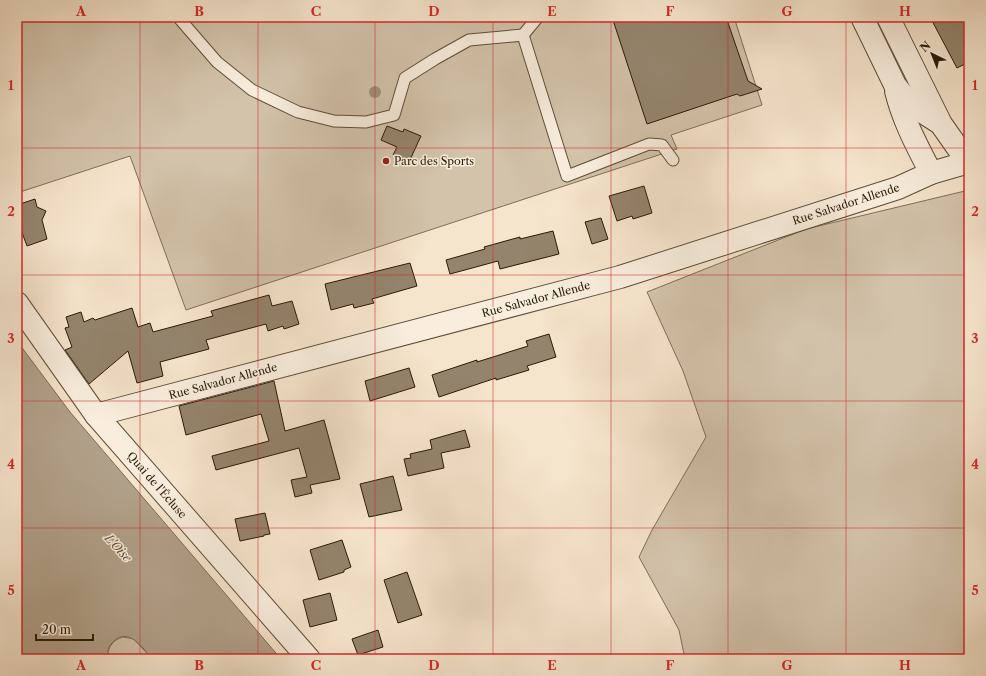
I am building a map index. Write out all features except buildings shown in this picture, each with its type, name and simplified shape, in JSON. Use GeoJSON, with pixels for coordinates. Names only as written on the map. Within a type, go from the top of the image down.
{"type":"FeatureCollection","features":[{"type":"Feature","properties":{"kind":"street"},"geometry":{"type":"LineString","coordinates":[[862,17],[895,86],[900,106],[913,139],[931,173]]}},
{"type":"Feature","properties":{"kind":"street"},"geometry":{"type":"LineString","coordinates":[[888,17],[941,124],[968,161]]}},
{"type":"Feature","properties":{"kind":"street"},"geometry":{"type":"LineString","coordinates":[[895,86],[910,104],[941,124]]}},
{"type":"Feature","properties":{"kind":"street","name":"Rue Salvador Allende"},"geometry":{"type":"LineString","coordinates":[[96,415],[620,276],[898,188],[931,173],[968,161]]}},
{"type":"Feature","properties":{"kind":"street","name":"Quai de l'Écluse"},"geometry":{"type":"LineString","coordinates":[[17,303],[96,415],[309,659]]}},
{"type":"Feature","properties":{"kind":"lane"},"geometry":{"type":"LineString","coordinates":[[178,17],[216,62],[252,90],[298,112],[334,121],[366,122],[394,115],[405,78],[435,59],[469,40],[523,35],[538,17]]}},
{"type":"Feature","properties":{"kind":"lane"},"geometry":{"type":"LineString","coordinates":[[523,35],[566,176],[649,144],[662,145],[673,160]]}},
{"type":"Feature","properties":{"kind":"shaded area","name":"Parc des Sports"},"geometry":{"type":"Polygon","coordinates":[[[17,17],[734,17],[762,105],[671,135],[677,149],[186,310],[130,156],[17,193],[17,17]]]}},
{"type":"Feature","properties":{"kind":"shaded area"},"geometry":{"type":"Polygon","coordinates":[[[969,190],[969,659],[685,659],[679,630],[639,557],[652,530],[706,437],[683,371],[647,292],[806,229],[969,190]]]}},
{"type":"Feature","properties":{"kind":"shaded area"},"geometry":{"type":"Polygon","coordinates":[[[123,637],[134,639],[152,659],[108,659],[108,651],[113,642],[123,637]]]}},
{"type":"Feature","properties":{"kind":"water","name":"L'Oise"},"geometry":{"type":"Polygon","coordinates":[[[17,335],[20,345],[70,412],[281,659],[152,659],[140,645],[125,636],[120,637],[110,645],[108,659],[17,659],[17,335]]]}},
{"type":"Feature","properties":{"kind":"place","name":"Parc des Sports"},"geometry":{"type":"Point","coordinates":[386,161]}}]}
